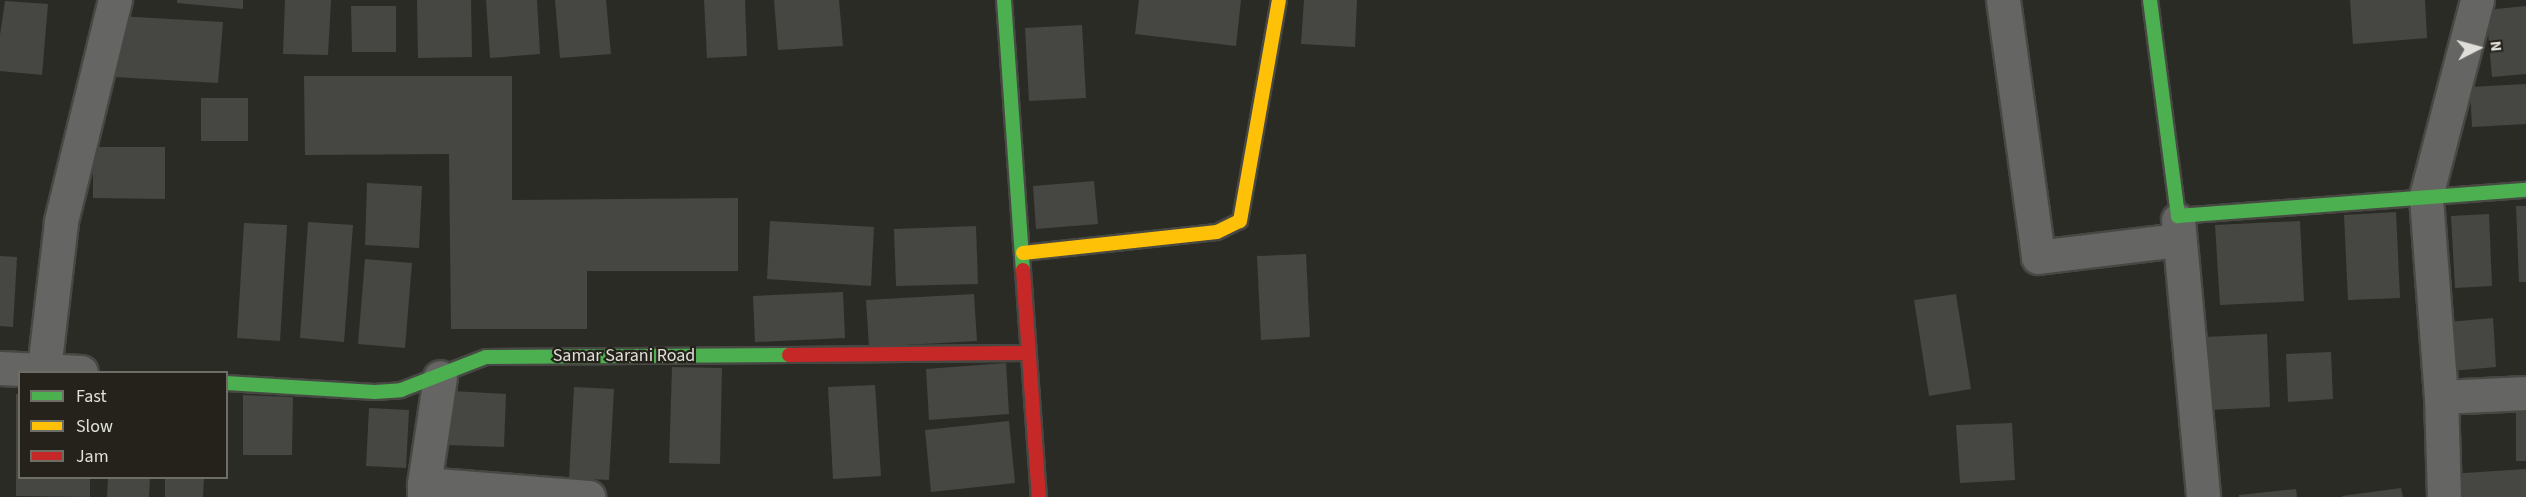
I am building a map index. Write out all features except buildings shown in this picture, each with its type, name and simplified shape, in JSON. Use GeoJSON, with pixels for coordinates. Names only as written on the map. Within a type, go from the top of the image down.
{"type":"FeatureCollection","features":[{"type":"Feature","properties":{"kind":"street"},"geometry":{"type":"LineString","coordinates":[[44,369],[61,221],[115,0]]}},
{"type":"Feature","properties":{"kind":"street"},"geometry":{"type":"LineString","coordinates":[[1004,0],[1039,497]]}},
{"type":"Feature","properties":{"kind":"street"},"geometry":{"type":"LineString","coordinates":[[1023,253],[1217,232],[1240,220],[1279,0]]}},
{"type":"Feature","properties":{"kind":"street"},"geometry":{"type":"LineString","coordinates":[[2003,0],[2038,257],[2178,228],[2426,196],[2526,190]]}},
{"type":"Feature","properties":{"kind":"street"},"geometry":{"type":"LineString","coordinates":[[2150,0],[2178,228],[2203,497]]}},
{"type":"Feature","properties":{"kind":"street"},"geometry":{"type":"LineString","coordinates":[[2444,497],[2441,397],[2426,196],[2477,0]]}},
{"type":"Feature","properties":{"kind":"street","name":"Samar Sarani Road"},"geometry":{"type":"LineString","coordinates":[[228,383],[375,392],[400,390],[440,377],[486,357],[1028,354]]}},
{"type":"Feature","properties":{"kind":"street"},"geometry":{"type":"LineString","coordinates":[[0,368],[69,371]]}},
{"type":"Feature","properties":{"kind":"street"},"geometry":{"type":"LineString","coordinates":[[440,377],[424,490],[588,497]]}},
{"type":"Feature","properties":{"kind":"street"},"geometry":{"type":"LineString","coordinates":[[2441,397],[2526,393]]}},
{"type":"Feature","properties":{"kind":"traffic: fast"},"geometry":{"type":"LineString","coordinates":[[1004,0],[1023,270]]}},
{"type":"Feature","properties":{"kind":"traffic: fast"},"geometry":{"type":"LineString","coordinates":[[2150,0],[2178,216],[2526,190]]}},
{"type":"Feature","properties":{"kind":"traffic: fast"},"geometry":{"type":"LineString","coordinates":[[228,383],[375,392],[401,390],[486,357],[789,355]]}},
{"type":"Feature","properties":{"kind":"traffic: slow"},"geometry":{"type":"LineString","coordinates":[[1023,253],[1217,232],[1240,221],[1279,0]]}},
{"type":"Feature","properties":{"kind":"traffic: jam"},"geometry":{"type":"LineString","coordinates":[[1023,270],[1039,497]]}},
{"type":"Feature","properties":{"kind":"traffic: jam"},"geometry":{"type":"LineString","coordinates":[[789,355],[1028,353]]}}]}
